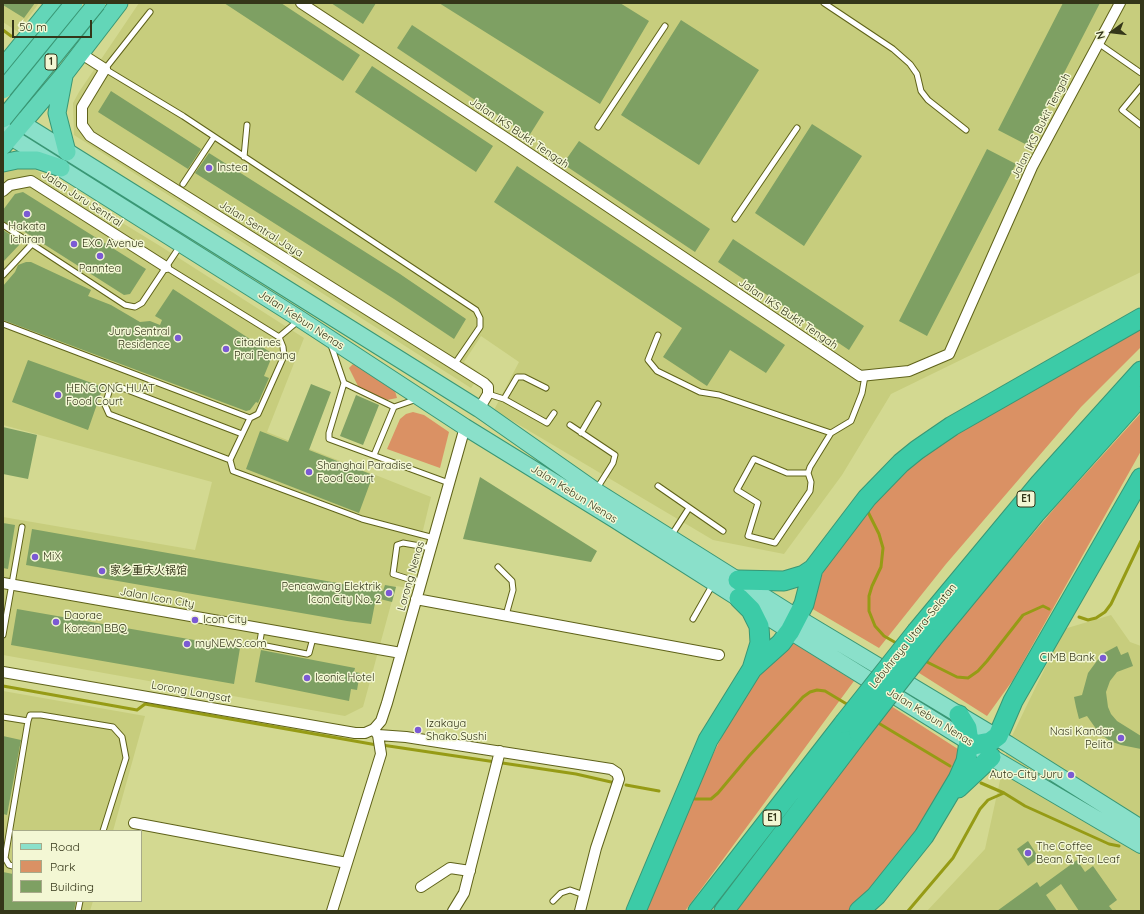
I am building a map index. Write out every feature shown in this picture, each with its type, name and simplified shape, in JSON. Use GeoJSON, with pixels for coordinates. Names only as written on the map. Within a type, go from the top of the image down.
{"type":"FeatureCollection","features":[{"type":"Feature","properties":{"kind":"highway"},"geometry":{"type":"LineString","coordinates":[[4,65],[55,3]]}},
{"type":"Feature","properties":{"kind":"highway","name":"1"},"geometry":{"type":"LineString","coordinates":[[3,90],[74,3]]}},
{"type":"Feature","properties":{"kind":"highway","name":"1"},"geometry":{"type":"LineString","coordinates":[[3,119],[97,3]]}},
{"type":"Feature","properties":{"kind":"highway"},"geometry":{"type":"LineString","coordinates":[[10,134],[73,63],[119,3]]}},
{"type":"Feature","properties":{"kind":"highway"},"geometry":{"type":"LineString","coordinates":[[34,28],[34,45],[43,57],[60,64],[73,63]]}},
{"type":"Feature","properties":{"kind":"highway"},"geometry":{"type":"LineString","coordinates":[[67,152],[56,113],[73,63]]}},
{"type":"Feature","properties":{"kind":"highway"},"geometry":{"type":"LineString","coordinates":[[3,163],[17,160],[37,160],[61,168]]}},
{"type":"Feature","properties":{"kind":"highway"},"geometry":{"type":"LineString","coordinates":[[636,911],[708,740],[752,669],[760,643],[759,626],[739,589],[784,581],[804,575],[813,569],[868,498],[917,450],[952,426],[1141,318]]}},
{"type":"Feature","properties":{"kind":"highway","name":"Lebuhraya Utara–Selatan"},"geometry":{"type":"LineString","coordinates":[[698,911],[852,728],[1040,483],[1141,371]]}},
{"type":"Feature","properties":{"kind":"highway","name":"Lebuhraya Utara–Selatan"},"geometry":{"type":"LineString","coordinates":[[924,635],[1141,396]]}},
{"type":"Feature","properties":{"kind":"highway"},"geometry":{"type":"LineString","coordinates":[[972,743],[1002,741],[1013,702],[1141,478]]}},
{"type":"Feature","properties":{"kind":"highway"},"geometry":{"type":"LineString","coordinates":[[752,669],[781,643],[794,625],[813,569]]}},
{"type":"Feature","properties":{"kind":"highway"},"geometry":{"type":"LineString","coordinates":[[859,911],[876,896],[924,836],[948,798],[966,761],[972,743],[967,728],[959,715]]}},
{"type":"Feature","properties":{"kind":"highway","name":"Lebuhraya Utara–Selatan"},"geometry":{"type":"LineString","coordinates":[[724,911],[852,728]]}},
{"type":"Feature","properties":{"kind":"highway"},"geometry":{"type":"LineString","coordinates":[[948,798],[991,757]]}},
{"type":"Feature","properties":{"kind":"main road"},"geometry":{"type":"LineString","coordinates":[[3,110],[10,134]]}},
{"type":"Feature","properties":{"kind":"main road","name":"Jalan Kebun Nenas"},"geometry":{"type":"LineString","coordinates":[[10,134],[67,152],[479,409],[596,491],[670,537],[739,589],[991,757],[1141,846]]}},
{"type":"Feature","properties":{"kind":"main road","name":"Jalan Kebun Nenas"},"geometry":{"type":"LineString","coordinates":[[10,134],[61,168],[328,337],[419,398],[614,519],[713,583],[739,589]]}},
{"type":"Feature","properties":{"kind":"main road","name":"Jalan Kebun Nenas"},"geometry":{"type":"LineString","coordinates":[[794,625],[959,715],[1141,828]]}},
{"type":"Feature","properties":{"kind":"street","name":"Jalan IKS Bukit Tengah"},"geometry":{"type":"LineString","coordinates":[[301,3],[509,140],[860,376],[865,374],[909,371],[949,354],[1032,167],[1120,3]]}},
{"type":"Feature","properties":{"kind":"street"},"geometry":{"type":"LineString","coordinates":[[73,63],[105,69]]}},
{"type":"Feature","properties":{"kind":"street","name":"Jalan Sentral Jaya"},"geometry":{"type":"LineString","coordinates":[[105,69],[82,107],[82,125],[90,136],[484,383],[488,387],[488,394]]}},
{"type":"Feature","properties":{"kind":"street","name":"Jalan Juru Sentral"},"geometry":{"type":"LineString","coordinates":[[3,191],[10,185],[31,181],[166,267]]}},
{"type":"Feature","properties":{"kind":"street"},"geometry":{"type":"LineString","coordinates":[[479,409],[488,394]]}},
{"type":"Feature","properties":{"kind":"street","name":"Lorong Nenas"},"geometry":{"type":"LineString","coordinates":[[377,735],[465,427]]}},
{"type":"Feature","properties":{"kind":"street","name":"Jalan Icon City"},"geometry":{"type":"LineString","coordinates":[[7,583],[401,653]]}},
{"type":"Feature","properties":{"kind":"street"},"geometry":{"type":"LineString","coordinates":[[416,599],[719,655]]}},
{"type":"Feature","properties":{"kind":"street","name":"Lorong Langsat"},"geometry":{"type":"LineString","coordinates":[[3,672],[355,733],[366,733],[498,758],[611,769],[617,773],[619,779],[596,848],[584,895]]}},
{"type":"Feature","properties":{"kind":"street"},"geometry":{"type":"LineString","coordinates":[[332,911],[381,754],[377,735]]}},
{"type":"Feature","properties":{"kind":"street"},"geometry":{"type":"LineString","coordinates":[[454,911],[464,893],[498,758]]}},
{"type":"Feature","properties":{"kind":"street"},"geometry":{"type":"LineString","coordinates":[[134,823],[347,863]]}},
{"type":"Feature","properties":{"kind":"street"},"geometry":{"type":"LineString","coordinates":[[422,887],[450,868],[470,871]]}},
{"type":"Feature","properties":{"kind":"street"},"geometry":{"type":"LineString","coordinates":[[580,911],[584,895]]}},
{"type":"Feature","properties":{"kind":"lane"},"geometry":{"type":"LineString","coordinates":[[824,3],[893,49],[910,64],[917,74],[921,91],[928,100],[966,130]]}},
{"type":"Feature","properties":{"kind":"lane"},"geometry":{"type":"LineString","coordinates":[[150,12],[105,69],[214,137],[476,310],[480,318],[480,326],[454,365]]}},
{"type":"Feature","properties":{"kind":"lane"},"geometry":{"type":"LineString","coordinates":[[598,127],[665,26]]}},
{"type":"Feature","properties":{"kind":"lane"},"geometry":{"type":"LineString","coordinates":[[1098,43],[1141,73]]}},
{"type":"Feature","properties":{"kind":"lane"},"geometry":{"type":"LineString","coordinates":[[1141,87],[1122,110],[1141,125]]}},
{"type":"Feature","properties":{"kind":"lane"},"geometry":{"type":"LineString","coordinates":[[244,157],[247,125]]}},
{"type":"Feature","properties":{"kind":"lane"},"geometry":{"type":"LineString","coordinates":[[735,219],[797,128]]}},
{"type":"Feature","properties":{"kind":"lane"},"geometry":{"type":"LineString","coordinates":[[183,184],[214,137]]}},
{"type":"Feature","properties":{"kind":"lane"},"geometry":{"type":"LineString","coordinates":[[3,225],[125,305],[135,307],[142,303],[181,244]]}},
{"type":"Feature","properties":{"kind":"lane"},"geometry":{"type":"LineString","coordinates":[[3,275],[32,244]]}},
{"type":"Feature","properties":{"kind":"lane","name":"Jalan Juru Sentral"},"geometry":{"type":"LineString","coordinates":[[166,267],[279,337]]}},
{"type":"Feature","properties":{"kind":"lane"},"geometry":{"type":"LineString","coordinates":[[300,319],[279,337],[283,347],[284,356],[258,414],[250,418],[230,460],[232,471],[238,475],[362,519],[434,538]]}},
{"type":"Feature","properties":{"kind":"lane"},"geometry":{"type":"LineString","coordinates":[[3,324],[250,418]]}},
{"type":"Feature","properties":{"kind":"lane"},"geometry":{"type":"LineString","coordinates":[[658,335],[648,360],[657,371],[700,392],[719,395],[831,433]]}},
{"type":"Feature","properties":{"kind":"lane"},"geometry":{"type":"LineString","coordinates":[[328,337],[344,383],[329,433],[329,439],[449,483]]}},
{"type":"Feature","properties":{"kind":"lane"},"geometry":{"type":"LineString","coordinates":[[808,473],[787,473],[754,459],[737,490],[758,503],[748,536],[775,543],[810,491],[811,482],[808,473],[810,467],[831,433],[851,421],[862,393],[865,374]]}},
{"type":"Feature","properties":{"kind":"lane"},"geometry":{"type":"LineString","coordinates":[[504,399],[517,377],[524,377],[546,388]]}},
{"type":"Feature","properties":{"kind":"lane"},"geometry":{"type":"LineString","coordinates":[[344,383],[394,407],[419,398]]}},
{"type":"Feature","properties":{"kind":"lane"},"geometry":{"type":"LineString","coordinates":[[230,460],[110,414],[105,405],[110,389],[117,386],[242,434]]}},
{"type":"Feature","properties":{"kind":"lane"},"geometry":{"type":"LineString","coordinates":[[488,394],[504,399],[547,423],[554,413]]}},
{"type":"Feature","properties":{"kind":"lane"},"geometry":{"type":"LineString","coordinates":[[581,433],[598,404]]}},
{"type":"Feature","properties":{"kind":"lane"},"geometry":{"type":"LineString","coordinates":[[374,456],[394,407]]}},
{"type":"Feature","properties":{"kind":"lane"},"geometry":{"type":"LineString","coordinates":[[570,425],[615,455],[613,463],[596,491]]}},
{"type":"Feature","properties":{"kind":"lane"},"geometry":{"type":"LineString","coordinates":[[658,486],[723,531]]}},
{"type":"Feature","properties":{"kind":"lane"},"geometry":{"type":"LineString","coordinates":[[670,537],[689,508]]}},
{"type":"Feature","properties":{"kind":"lane"},"geometry":{"type":"LineString","coordinates":[[3,635],[7,583],[22,527]]}},
{"type":"Feature","properties":{"kind":"lane"},"geometry":{"type":"LineString","coordinates":[[421,583],[393,574],[398,545],[403,543],[431,548]]}},
{"type":"Feature","properties":{"kind":"lane"},"geometry":{"type":"LineString","coordinates":[[498,567],[512,582],[513,590],[506,615]]}},
{"type":"Feature","properties":{"kind":"lane"},"geometry":{"type":"LineString","coordinates":[[693,619],[713,583]]}},
{"type":"Feature","properties":{"kind":"lane"},"geometry":{"type":"LineString","coordinates":[[262,629],[260,641],[261,645],[307,654],[309,653],[313,638]]}},
{"type":"Feature","properties":{"kind":"lane"},"geometry":{"type":"LineString","coordinates":[[12,866],[5,858],[30,715],[41,715],[113,727],[122,737],[126,758],[104,830]]}},
{"type":"Feature","properties":{"kind":"lane"},"geometry":{"type":"LineString","coordinates":[[3,717],[28,721]]}},
{"type":"Feature","properties":{"kind":"lane"},"geometry":{"type":"LineString","coordinates":[[553,901],[561,893],[570,890],[584,895]]}},
{"type":"Feature","properties":{"kind":"shaded area"},"geometry":{"type":"Polygon","coordinates":[[[3,3],[39,3],[18,32],[3,22],[3,3]]]}},
{"type":"Feature","properties":{"kind":"shaded area"},"geometry":{"type":"Polygon","coordinates":[[[139,3],[1141,3],[1141,272],[891,394],[842,475],[784,554],[713,540],[494,410],[519,362],[481,336],[464,362],[481,374],[471,388],[74,135],[73,103],[139,3]]]}},
{"type":"Feature","properties":{"kind":"shaded area"},"geometry":{"type":"Polygon","coordinates":[[[26,167],[36,170],[160,246],[304,338],[267,432],[431,497],[409,588],[396,586],[363,707],[345,716],[3,655],[3,517],[195,550],[212,482],[3,425],[3,172],[14,168],[26,167]]]}},
{"type":"Feature","properties":{"kind":"shaded area","name":"Auto-City Juru"},"geometry":{"type":"Polygon","coordinates":[[[1111,615],[1130,642],[1141,646],[1141,911],[927,911],[985,849],[1008,744],[1064,629],[1111,615]]]}},
{"type":"Feature","properties":{"kind":"shaded area"},"geometry":{"type":"Polygon","coordinates":[[[3,691],[145,716],[113,830],[12,830],[12,902],[93,902],[90,911],[3,911],[3,691]]]}},
{"type":"Feature","properties":{"kind":"green space"},"geometry":{"type":"Polygon","coordinates":[[[1141,322],[1141,347],[1081,407],[946,564],[879,648],[811,608],[824,569],[843,536],[927,448],[1141,322]]]}},
{"type":"Feature","properties":{"kind":"green space"},"geometry":{"type":"Polygon","coordinates":[[[353,364],[395,391],[397,398],[387,400],[359,388],[349,368],[353,364]]]}},
{"type":"Feature","properties":{"kind":"green space"},"geometry":{"type":"Polygon","coordinates":[[[413,412],[424,415],[449,432],[440,468],[387,449],[400,419],[406,414],[413,412]]]}},
{"type":"Feature","properties":{"kind":"green space"},"geometry":{"type":"Polygon","coordinates":[[[1141,413],[1141,451],[1013,680],[987,716],[916,671],[1059,503],[1141,413]]]}},
{"type":"Feature","properties":{"kind":"green space"},"geometry":{"type":"Polygon","coordinates":[[[787,644],[795,644],[854,681],[685,911],[644,911],[704,772],[742,697],[763,666],[787,644]]]}},
{"type":"Feature","properties":{"kind":"green space"},"geometry":{"type":"Polygon","coordinates":[[[888,704],[961,751],[957,772],[888,873],[853,911],[735,911],[888,704]]]}},
{"type":"Feature","properties":{"kind":"building"},"geometry":{"type":"Polygon","coordinates":[[[3,3],[35,3],[24,18],[3,5],[3,3]]]}},
{"type":"Feature","properties":{"kind":"building"},"geometry":{"type":"Polygon","coordinates":[[[224,3],[281,3],[360,55],[343,81],[224,3]]]}},
{"type":"Feature","properties":{"kind":"building"},"geometry":{"type":"Polygon","coordinates":[[[331,3],[376,3],[363,24],[331,3]]]}},
{"type":"Feature","properties":{"kind":"building"},"geometry":{"type":"Polygon","coordinates":[[[439,3],[620,3],[649,21],[600,104],[439,3]]]}},
{"type":"Feature","properties":{"kind":"building"},"geometry":{"type":"Polygon","coordinates":[[[1063,3],[1100,3],[1027,145],[998,130],[1063,3]]]}},
{"type":"Feature","properties":{"kind":"building"},"geometry":{"type":"Polygon","coordinates":[[[681,20],[759,70],[699,165],[621,115],[681,20]]]}},
{"type":"Feature","properties":{"kind":"building"},"geometry":{"type":"Polygon","coordinates":[[[412,25],[544,112],[529,136],[397,48],[412,25]]]}},
{"type":"Feature","properties":{"kind":"building"},"geometry":{"type":"Polygon","coordinates":[[[372,66],[493,146],[476,172],[355,92],[372,66]]]}},
{"type":"Feature","properties":{"kind":"building"},"geometry":{"type":"Polygon","coordinates":[[[111,91],[201,149],[188,169],[98,112],[111,91]]]}},
{"type":"Feature","properties":{"kind":"building"},"geometry":{"type":"Polygon","coordinates":[[[812,124],[862,156],[804,246],[755,213],[812,124]]]}},
{"type":"Feature","properties":{"kind":"building"},"geometry":{"type":"Polygon","coordinates":[[[579,141],[710,229],[695,252],[563,164],[579,141]]]}},
{"type":"Feature","properties":{"kind":"building"},"geometry":{"type":"Polygon","coordinates":[[[987,149],[1016,164],[927,336],[899,321],[987,149]]]}},
{"type":"Feature","properties":{"kind":"building"},"geometry":{"type":"Polygon","coordinates":[[[209,153],[400,274],[466,319],[454,339],[394,299],[195,173],[209,153]]]}},
{"type":"Feature","properties":{"kind":"building"},"geometry":{"type":"Polygon","coordinates":[[[517,166],[785,345],[766,373],[730,350],[707,386],[663,357],[682,328],[494,202],[517,166]]]}},
{"type":"Feature","properties":{"kind":"building","name":"EXO Avenue"},"geometry":{"type":"Polygon","coordinates":[[[23,192],[146,269],[130,294],[124,295],[17,227],[18,230],[3,221],[3,210],[15,194],[23,192]]]}},
{"type":"Feature","properties":{"kind":"building"},"geometry":{"type":"Polygon","coordinates":[[[3,230],[20,241],[20,244],[3,262],[3,230]]]}},
{"type":"Feature","properties":{"kind":"building"},"geometry":{"type":"Polygon","coordinates":[[[733,239],[864,326],[849,350],[718,262],[733,239]]]}},
{"type":"Feature","properties":{"kind":"building","name":"Juru Sentral Residence"},"geometry":{"type":"Polygon","coordinates":[[[31,262],[91,290],[88,296],[111,305],[140,322],[150,321],[160,325],[162,320],[155,316],[173,289],[273,354],[264,376],[269,378],[258,403],[256,402],[250,410],[246,411],[3,320],[3,286],[15,272],[18,265],[31,262]]]}},
{"type":"Feature","properties":{"kind":"building","name":"HENG ONG HUAT Food Court"},"geometry":{"type":"Polygon","coordinates":[[[28,360],[103,387],[88,430],[12,402],[28,360]]]}},
{"type":"Feature","properties":{"kind":"building","name":"Shanghai Paradise Food Court"},"geometry":{"type":"Polygon","coordinates":[[[311,384],[331,392],[309,450],[373,475],[359,513],[246,469],[260,431],[288,442],[311,384]]]}},
{"type":"Feature","properties":{"kind":"building"},"geometry":{"type":"Polygon","coordinates":[[[356,395],[379,405],[363,445],[340,436],[356,395]]]}},
{"type":"Feature","properties":{"kind":"building"},"geometry":{"type":"Polygon","coordinates":[[[3,427],[37,435],[28,479],[3,474],[3,427]]]}},
{"type":"Feature","properties":{"kind":"building"},"geometry":{"type":"Polygon","coordinates":[[[480,477],[597,551],[591,562],[463,539],[480,477]]]}},
{"type":"Feature","properties":{"kind":"building"},"geometry":{"type":"Polygon","coordinates":[[[3,523],[15,525],[8,569],[3,568],[3,523]]]}},
{"type":"Feature","properties":{"kind":"building"},"geometry":{"type":"Polygon","coordinates":[[[32,529],[383,591],[385,585],[396,587],[392,602],[376,598],[371,624],[347,621],[26,565],[32,529]]]}},
{"type":"Feature","properties":{"kind":"building"},"geometry":{"type":"Polygon","coordinates":[[[17,609],[240,648],[234,684],[11,645],[17,609]]]}},
{"type":"Feature","properties":{"kind":"building"},"geometry":{"type":"Polygon","coordinates":[[[1117,646],[1121,655],[1128,652],[1133,666],[1117,672],[1110,681],[1106,692],[1108,707],[1111,714],[1117,721],[1141,736],[1141,749],[1110,741],[1099,733],[1087,716],[1079,719],[1076,707],[1074,697],[1082,695],[1088,673],[1102,654],[1117,646]]]}},
{"type":"Feature","properties":{"kind":"building","name":"Iconic Hotel"},"geometry":{"type":"Polygon","coordinates":[[[261,650],[355,668],[354,672],[360,673],[357,690],[351,689],[349,701],[255,682],[261,650]]]}},
{"type":"Feature","properties":{"kind":"building"},"geometry":{"type":"Polygon","coordinates":[[[3,736],[21,740],[7,815],[3,814],[3,736]]]}},
{"type":"Feature","properties":{"kind":"building","name":"The Coffee Bean & Tea Leaf"},"geometry":{"type":"Polygon","coordinates":[[[1028,841],[1039,858],[1028,866],[1017,849],[1028,841]]]}},
{"type":"Feature","properties":{"kind":"building"},"geometry":{"type":"Polygon","coordinates":[[[1077,860],[1085,872],[1093,866],[1117,900],[1109,906],[1113,911],[1079,911],[1061,884],[1046,895],[1057,911],[997,911],[1037,882],[1040,887],[1077,860]]]}},
{"type":"Feature","properties":{"kind":"building"},"geometry":{"type":"Polygon","coordinates":[[[3,872],[12,874],[12,902],[76,902],[74,911],[3,911],[3,872]]]}},
{"type":"Feature","properties":{"kind":"waterway"},"geometry":{"type":"LineString","coordinates":[[3,30],[11,36]]}},
{"type":"Feature","properties":{"kind":"waterway"},"geometry":{"type":"LineString","coordinates":[[867,510],[879,534],[883,548],[881,567],[869,596],[869,611],[875,626],[884,636],[898,644]]}},
{"type":"Feature","properties":{"kind":"waterway"},"geometry":{"type":"LineString","coordinates":[[1079,617],[1088,620],[1096,618],[1105,612],[1111,604],[1141,541]]}},
{"type":"Feature","properties":{"kind":"waterway"},"geometry":{"type":"LineString","coordinates":[[923,660],[957,677],[968,678],[978,671],[987,661],[1023,615],[1043,606],[1049,609]]}},
{"type":"Feature","properties":{"kind":"waterway"},"geometry":{"type":"LineString","coordinates":[[3,686],[137,710],[145,704],[377,745]]}},
{"type":"Feature","properties":{"kind":"waterway"},"geometry":{"type":"LineString","coordinates":[[695,799],[711,799],[718,793],[749,756],[803,697],[810,692],[817,690],[825,691],[850,706]]}},
{"type":"Feature","properties":{"kind":"waterway"},"geometry":{"type":"LineString","coordinates":[[875,721],[950,766]]}},
{"type":"Feature","properties":{"kind":"waterway"},"geometry":{"type":"LineString","coordinates":[[382,745],[576,774],[611,782]]}},
{"type":"Feature","properties":{"kind":"waterway"},"geometry":{"type":"LineString","coordinates":[[981,783],[1004,793]]}},
{"type":"Feature","properties":{"kind":"waterway"},"geometry":{"type":"LineString","coordinates":[[626,785],[659,791]]}},
{"type":"Feature","properties":{"kind":"waterway"},"geometry":{"type":"LineString","coordinates":[[908,911],[953,858],[980,809],[988,800],[1004,793],[1025,806],[1109,844],[1119,846]]}},
{"type":"Feature","properties":{"kind":"place","name":"Instea"},"geometry":{"type":"Point","coordinates":[209,168]}},
{"type":"Feature","properties":{"kind":"place","name":"Hakata Ichiran"},"geometry":{"type":"Point","coordinates":[27,214]}},
{"type":"Feature","properties":{"kind":"place","name":"EXO Avenue"},"geometry":{"type":"Point","coordinates":[74,244]}},
{"type":"Feature","properties":{"kind":"place","name":"Panntea"},"geometry":{"type":"Point","coordinates":[100,256]}},
{"type":"Feature","properties":{"kind":"place","name":"Juru Sentral Residence"},"geometry":{"type":"Point","coordinates":[178,338]}},
{"type":"Feature","properties":{"kind":"place","name":"Citadines Prai Penang"},"geometry":{"type":"Point","coordinates":[226,349]}},
{"type":"Feature","properties":{"kind":"place","name":"HENG ONG HUAT Food Court"},"geometry":{"type":"Point","coordinates":[58,395]}},
{"type":"Feature","properties":{"kind":"place","name":"Shanghai Paradise Food Court"},"geometry":{"type":"Point","coordinates":[309,472]}},
{"type":"Feature","properties":{"kind":"place","name":"MiX"},"geometry":{"type":"Point","coordinates":[35,557]}},
{"type":"Feature","properties":{"kind":"place","name":"家乡重庆火锅馆"},"geometry":{"type":"Point","coordinates":[102,571]}},
{"type":"Feature","properties":{"kind":"place","name":"Pencawang Elektrik Icon City No. 2"},"geometry":{"type":"Point","coordinates":[389,593]}},
{"type":"Feature","properties":{"kind":"place","name":"Icon City"},"geometry":{"type":"Point","coordinates":[195,620]}},
{"type":"Feature","properties":{"kind":"place","name":"Daorae Korean BBQ"},"geometry":{"type":"Point","coordinates":[56,622]}},
{"type":"Feature","properties":{"kind":"place","name":"myNEWS.com"},"geometry":{"type":"Point","coordinates":[187,644]}},
{"type":"Feature","properties":{"kind":"place","name":"CIMB Bank"},"geometry":{"type":"Point","coordinates":[1103,658]}},
{"type":"Feature","properties":{"kind":"place","name":"Iconic Hotel"},"geometry":{"type":"Point","coordinates":[307,678]}},
{"type":"Feature","properties":{"kind":"place","name":"Izakaya Shako Sushi"},"geometry":{"type":"Point","coordinates":[418,730]}},
{"type":"Feature","properties":{"kind":"place","name":"Nasi Kandar Pelita"},"geometry":{"type":"Point","coordinates":[1121,738]}},
{"type":"Feature","properties":{"kind":"place","name":"Auto-City Juru"},"geometry":{"type":"Point","coordinates":[1071,775]}},
{"type":"Feature","properties":{"kind":"place","name":"The Coffee Bean & Tea Leaf"},"geometry":{"type":"Point","coordinates":[1028,853]}}]}
